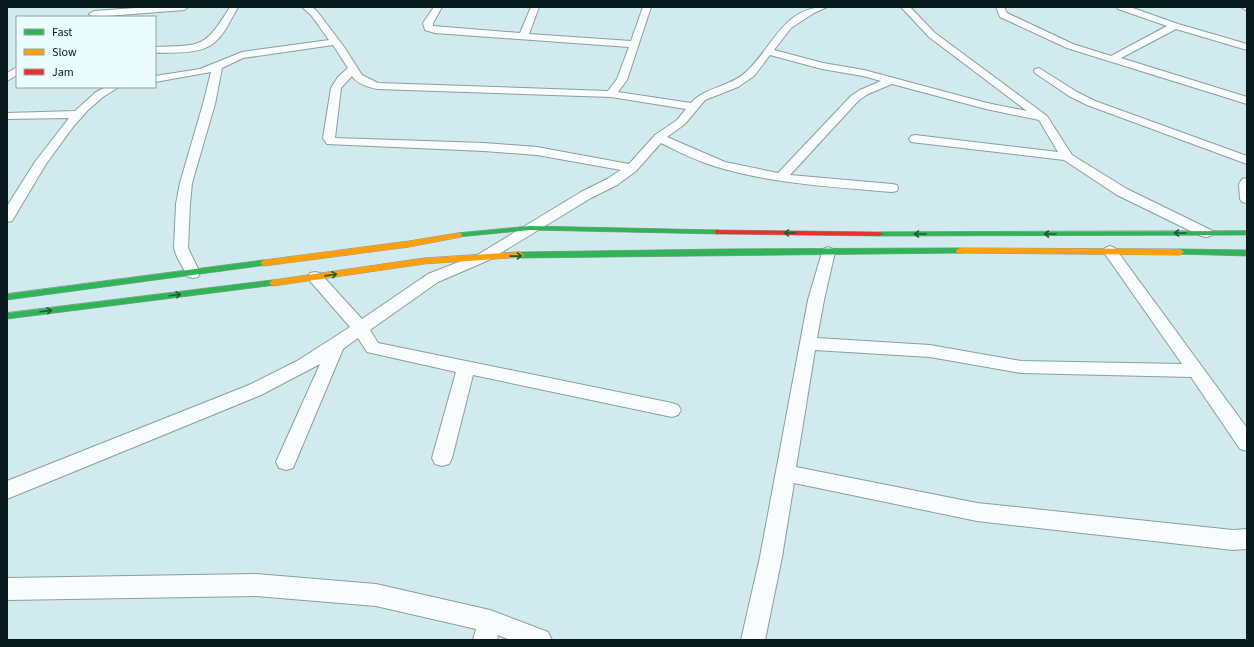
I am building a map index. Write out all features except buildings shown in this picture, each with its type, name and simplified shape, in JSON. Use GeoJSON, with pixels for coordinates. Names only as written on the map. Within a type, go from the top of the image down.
{"type":"FeatureCollection","features":[{"type":"Feature","properties":{"kind":"street"},"geometry":{"type":"LineString","coordinates":[[92,16],[102,7]]}},
{"type":"Feature","properties":{"kind":"street"},"geometry":{"type":"LineString","coordinates":[[92,16],[184,7]]}},
{"type":"Feature","properties":{"kind":"street"},"geometry":{"type":"LineString","coordinates":[[156,50],[187,47],[209,42],[215,36],[234,7]]}},
{"type":"Feature","properties":{"kind":"street"},"geometry":{"type":"LineString","coordinates":[[306,7],[314,13],[358,77],[377,86],[611,94],[692,107]]}},
{"type":"Feature","properties":{"kind":"street"},"geometry":{"type":"LineString","coordinates":[[438,7],[428,23],[428,28],[435,30],[634,44]]}},
{"type":"Feature","properties":{"kind":"street"},"geometry":{"type":"LineString","coordinates":[[524,36],[535,7]]}},
{"type":"Feature","properties":{"kind":"street"},"geometry":{"type":"LineString","coordinates":[[611,94],[622,80],[647,7]]}},
{"type":"Feature","properties":{"kind":"street"},"geometry":{"type":"LineString","coordinates":[[7,490],[255,390],[303,366],[433,278],[484,257],[586,195],[612,182],[632,168],[659,138],[681,122],[701,98],[734,85],[750,74],[788,26],[799,17],[822,7]]}},
{"type":"Feature","properties":{"kind":"street"},"geometry":{"type":"LineString","coordinates":[[905,7],[932,36],[1043,118],[1067,158]]}},
{"type":"Feature","properties":{"kind":"street"},"geometry":{"type":"LineString","coordinates":[[1000,7],[1003,15],[1051,38],[1112,59],[1247,101]]}},
{"type":"Feature","properties":{"kind":"street"},"geometry":{"type":"LineString","coordinates":[[1121,7],[1175,26],[1247,47]]}},
{"type":"Feature","properties":{"kind":"street"},"geometry":{"type":"LineString","coordinates":[[1112,59],[1175,26]]}},
{"type":"Feature","properties":{"kind":"street"},"geometry":{"type":"LineString","coordinates":[[156,79],[194,73],[217,66],[230,58],[242,55],[335,42]]}},
{"type":"Feature","properties":{"kind":"street"},"geometry":{"type":"LineString","coordinates":[[768,51],[822,66],[864,73],[986,106],[1043,118]]}},
{"type":"Feature","properties":{"kind":"street"},"geometry":{"type":"LineString","coordinates":[[193,273],[181,248],[183,204],[186,184],[209,104],[217,66]]}},
{"type":"Feature","properties":{"kind":"street"},"geometry":{"type":"LineString","coordinates":[[353,69],[342,79],[336,88],[329,138],[331,141],[484,147],[537,151],[632,168]]}},
{"type":"Feature","properties":{"kind":"street"},"geometry":{"type":"LineString","coordinates":[[7,78],[16,71]]}},
{"type":"Feature","properties":{"kind":"street"},"geometry":{"type":"LineString","coordinates":[[1039,71],[1073,94],[1091,103],[1247,160]]}},
{"type":"Feature","properties":{"kind":"street"},"geometry":{"type":"LineString","coordinates":[[781,177],[855,98],[864,92],[889,81]]}},
{"type":"Feature","properties":{"kind":"street"},"geometry":{"type":"LineString","coordinates":[[7,218],[21,192],[77,114],[97,95],[112,88]]}},
{"type":"Feature","properties":{"kind":"street"},"geometry":{"type":"LineString","coordinates":[[7,116],[77,114]]}},
{"type":"Feature","properties":{"kind":"street"},"geometry":{"type":"LineString","coordinates":[[659,138],[704,159],[731,168],[781,177],[892,188]]}},
{"type":"Feature","properties":{"kind":"street"},"geometry":{"type":"LineString","coordinates":[[915,139],[1067,158],[1122,192],[1206,233]]}},
{"type":"Feature","properties":{"kind":"street"},"geometry":{"type":"LineString","coordinates":[[1247,182],[1245,184],[1247,200]]}},
{"type":"Feature","properties":{"kind":"street"},"geometry":{"type":"LineString","coordinates":[[7,193],[21,192]]}},
{"type":"Feature","properties":{"kind":"street"},"geometry":{"type":"LineString","coordinates":[[7,297],[409,244],[467,233],[530,228],[851,234],[1247,234]]}},
{"type":"Feature","properties":{"kind":"street"},"geometry":{"type":"LineString","coordinates":[[1110,251],[1247,443]]}},
{"type":"Feature","properties":{"kind":"street"},"geometry":{"type":"LineString","coordinates":[[7,316],[424,262],[484,257],[723,252],[1110,251],[1247,253]]}},
{"type":"Feature","properties":{"kind":"street"},"geometry":{"type":"LineString","coordinates":[[753,640],[772,558],[816,300],[828,252]]}},
{"type":"Feature","properties":{"kind":"street"},"geometry":{"type":"LineString","coordinates":[[315,277],[360,328],[373,348],[672,410]]}},
{"type":"Feature","properties":{"kind":"street"},"geometry":{"type":"LineString","coordinates":[[809,344],[930,351],[1021,367],[1196,371]]}},
{"type":"Feature","properties":{"kind":"street"},"geometry":{"type":"LineString","coordinates":[[286,462],[336,345]]}},
{"type":"Feature","properties":{"kind":"street"},"geometry":{"type":"LineString","coordinates":[[442,458],[466,368]]}},
{"type":"Feature","properties":{"kind":"street"},"geometry":{"type":"LineString","coordinates":[[786,473],[977,512],[1233,540],[1247,539]]}},
{"type":"Feature","properties":{"kind":"street"},"geometry":{"type":"LineString","coordinates":[[7,589],[256,585],[376,595],[488,630],[540,640]]}},
{"type":"Feature","properties":{"kind":"traffic: fast"},"geometry":{"type":"LineString","coordinates":[[458,235],[530,228],[719,232]]}},
{"type":"Feature","properties":{"kind":"traffic: fast"},"geometry":{"type":"LineString","coordinates":[[879,234],[1247,233]]}},
{"type":"Feature","properties":{"kind":"traffic: fast"},"geometry":{"type":"LineString","coordinates":[[520,255],[960,251]]}},
{"type":"Feature","properties":{"kind":"traffic: fast"},"geometry":{"type":"LineString","coordinates":[[1180,252],[1247,253]]}},
{"type":"Feature","properties":{"kind":"traffic: fast"},"geometry":{"type":"LineString","coordinates":[[7,297],[264,263]]}},
{"type":"Feature","properties":{"kind":"traffic: fast"},"geometry":{"type":"LineString","coordinates":[[7,316],[273,283]]}},
{"type":"Feature","properties":{"kind":"traffic: slow"},"geometry":{"type":"LineString","coordinates":[[264,263],[409,244],[458,235]]}},
{"type":"Feature","properties":{"kind":"traffic: slow"},"geometry":{"type":"LineString","coordinates":[[960,251],[1180,252]]}},
{"type":"Feature","properties":{"kind":"traffic: slow"},"geometry":{"type":"LineString","coordinates":[[273,283],[424,261],[520,255]]}},
{"type":"Feature","properties":{"kind":"traffic: jam"},"geometry":{"type":"LineString","coordinates":[[719,232],[879,234]]}}]}
